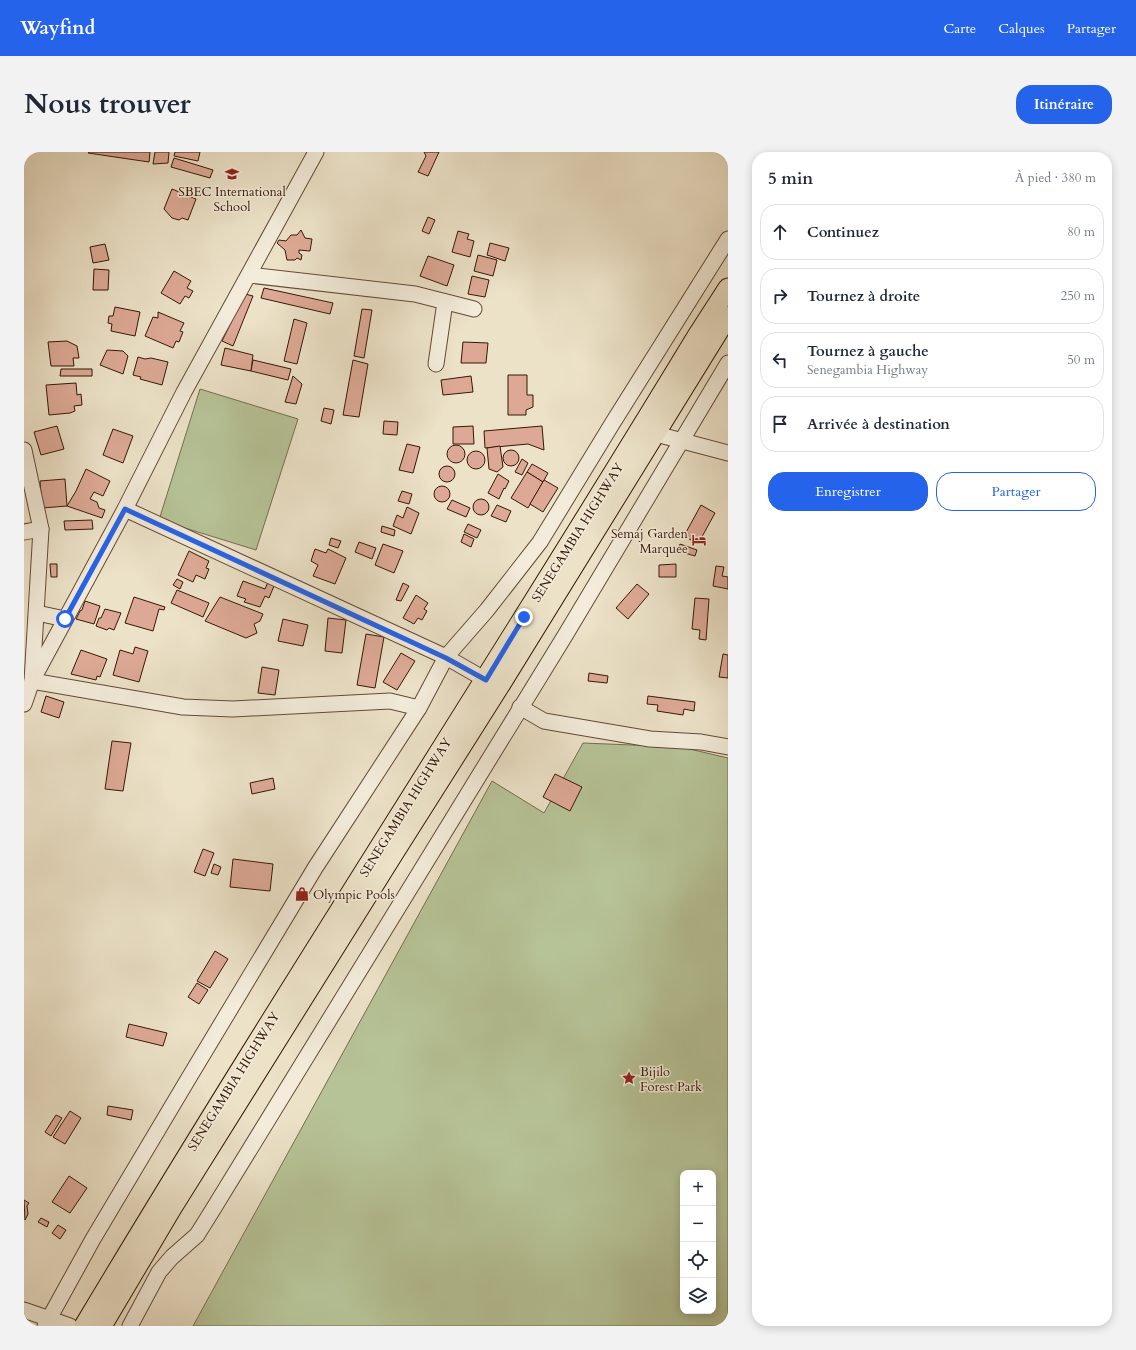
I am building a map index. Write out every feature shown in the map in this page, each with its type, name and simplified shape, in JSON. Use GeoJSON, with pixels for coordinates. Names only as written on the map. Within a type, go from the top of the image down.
{"type":"FeatureCollection","features":[{"type":"Feature","properties":{"kind":"main road","name":"SENEGAMBIA HIGHWAY"},"geometry":{"type":"LineString","coordinates":[[84,1326],[163,1194],[380,845],[486,680],[728,288]]}},
{"type":"Feature","properties":{"kind":"main road","name":"SENEGAMBIA HIGHWAY"},"geometry":{"type":"LineString","coordinates":[[102,1326],[172,1208],[499,688],[728,316]]}},
{"type":"Feature","properties":{"kind":"street"},"geometry":{"type":"LineString","coordinates":[[24,704],[32,681],[125,509],[184,392],[316,152]]}},
{"type":"Feature","properties":{"kind":"street"},"geometry":{"type":"LineString","coordinates":[[46,1322],[179,1095],[315,868],[420,708],[446,658],[487,610],[540,542],[728,239]]}},
{"type":"Feature","properties":{"kind":"street"},"geometry":{"type":"LineString","coordinates":[[249,275],[415,294],[474,309]]}},
{"type":"Feature","properties":{"kind":"street"},"geometry":{"type":"LineString","coordinates":[[436,364],[445,302]]}},
{"type":"Feature","properties":{"kind":"street"},"geometry":{"type":"LineString","coordinates":[[130,1326],[159,1272],[172,1257],[197,1235],[212,1211],[566,634],[728,363]]}},
{"type":"Feature","properties":{"kind":"street"},"geometry":{"type":"LineString","coordinates":[[656,434],[728,453]]}},
{"type":"Feature","properties":{"kind":"street"},"geometry":{"type":"LineString","coordinates":[[24,450],[41,529],[32,681]]}},
{"type":"Feature","properties":{"kind":"street"},"geometry":{"type":"LineString","coordinates":[[125,509],[446,658],[486,680]]}},
{"type":"Feature","properties":{"kind":"street"},"geometry":{"type":"LineString","coordinates":[[24,532],[41,529]]}},
{"type":"Feature","properties":{"kind":"street"},"geometry":{"type":"LineString","coordinates":[[37,613],[65,619]]}},
{"type":"Feature","properties":{"kind":"street"},"geometry":{"type":"LineString","coordinates":[[32,681],[183,707],[233,709],[390,701],[420,708]]}},
{"type":"Feature","properties":{"kind":"street"},"geometry":{"type":"LineString","coordinates":[[520,707],[544,721],[650,739],[701,742],[728,748]]}},
{"type":"Feature","properties":{"kind":"street"},"geometry":{"type":"LineString","coordinates":[[24,1310],[46,1322],[70,1326]]}},
{"type":"Feature","properties":{"kind":"green space"},"geometry":{"type":"Polygon","coordinates":[[[200,389],[298,419],[256,550],[159,520],[200,389]]]}},
{"type":"Feature","properties":{"kind":"green space"},"geometry":{"type":"Polygon","coordinates":[[[583,743],[681,747],[728,758],[728,1326],[193,1326],[492,781],[544,813],[583,743]]]}},
{"type":"Feature","properties":{"kind":"building"},"geometry":{"type":"Polygon","coordinates":[[[150,152],[149,162],[88,153],[150,152]]]}},
{"type":"Feature","properties":{"kind":"building"},"geometry":{"type":"Polygon","coordinates":[[[155,152],[169,152],[168,163],[153,164],[155,152]]]}},
{"type":"Feature","properties":{"kind":"building"},"geometry":{"type":"Polygon","coordinates":[[[175,152],[200,152],[198,161],[174,156],[175,152]]]}},
{"type":"Feature","properties":{"kind":"building"},"geometry":{"type":"Polygon","coordinates":[[[424,152],[439,152],[428,176],[418,172],[426,156],[424,152]]]}},
{"type":"Feature","properties":{"kind":"building"},"geometry":{"type":"Polygon","coordinates":[[[174,158],[213,170],[210,178],[171,167],[174,158]]]}},
{"type":"Feature","properties":{"kind":"building"},"geometry":{"type":"Polygon","coordinates":[[[172,189],[196,199],[188,220],[182,218],[179,220],[172,218],[164,209],[172,189]]]}},
{"type":"Feature","properties":{"kind":"building"},"geometry":{"type":"Polygon","coordinates":[[[428,217],[435,220],[429,234],[422,231],[428,217]]]}},
{"type":"Feature","properties":{"kind":"building"},"geometry":{"type":"Polygon","coordinates":[[[301,230],[305,238],[312,239],[310,251],[299,250],[299,253],[302,255],[301,260],[297,258],[295,260],[287,260],[285,250],[277,243],[279,240],[286,241],[291,235],[297,235],[301,230]]]}},
{"type":"Feature","properties":{"kind":"building"},"geometry":{"type":"Polygon","coordinates":[[[458,231],[469,234],[467,239],[474,241],[470,257],[452,252],[458,231]]]}},
{"type":"Feature","properties":{"kind":"building"},"geometry":{"type":"Polygon","coordinates":[[[490,243],[509,248],[505,261],[487,255],[490,243]]]}},
{"type":"Feature","properties":{"kind":"building"},"geometry":{"type":"Polygon","coordinates":[[[105,244],[109,260],[93,263],[90,247],[105,244]]]}},
{"type":"Feature","properties":{"kind":"building"},"geometry":{"type":"Polygon","coordinates":[[[478,255],[497,260],[493,276],[474,271],[478,255]]]}},
{"type":"Feature","properties":{"kind":"building"},"geometry":{"type":"Polygon","coordinates":[[[428,256],[454,265],[447,286],[420,276],[428,256]]]}},
{"type":"Feature","properties":{"kind":"building"},"geometry":{"type":"Polygon","coordinates":[[[94,269],[109,270],[108,290],[93,290],[94,269]]]}},
{"type":"Feature","properties":{"kind":"building"},"geometry":{"type":"Polygon","coordinates":[[[174,271],[191,281],[187,288],[193,291],[189,298],[185,296],[180,304],[161,293],[174,271]]]}},
{"type":"Feature","properties":{"kind":"building"},"geometry":{"type":"Polygon","coordinates":[[[472,276],[489,280],[485,297],[468,294],[472,276]]]}},
{"type":"Feature","properties":{"kind":"building"},"geometry":{"type":"Polygon","coordinates":[[[264,288],[333,303],[330,314],[261,298],[264,288]]]}},
{"type":"Feature","properties":{"kind":"building"},"geometry":{"type":"Polygon","coordinates":[[[245,294],[253,296],[233,346],[222,341],[245,294]]]}},
{"type":"Feature","properties":{"kind":"building"},"geometry":{"type":"Polygon","coordinates":[[[115,307],[140,312],[135,336],[111,331],[112,324],[108,323],[109,316],[113,316],[115,307]]]}},
{"type":"Feature","properties":{"kind":"building"},"geometry":{"type":"Polygon","coordinates":[[[362,309],[372,310],[364,358],[354,356],[362,309]]]}},
{"type":"Feature","properties":{"kind":"building"},"geometry":{"type":"Polygon","coordinates":[[[158,312],[184,323],[180,331],[183,332],[179,342],[176,341],[173,348],[145,336],[153,317],[158,318],[158,312]]]}},
{"type":"Feature","properties":{"kind":"building"},"geometry":{"type":"Polygon","coordinates":[[[294,319],[307,323],[297,364],[284,361],[294,319]]]}},
{"type":"Feature","properties":{"kind":"building"},"geometry":{"type":"Polygon","coordinates":[[[67,341],[77,346],[79,358],[73,358],[74,366],[51,366],[48,342],[67,341]]]}},
{"type":"Feature","properties":{"kind":"building"},"geometry":{"type":"Polygon","coordinates":[[[463,342],[488,343],[486,363],[461,363],[463,342]]]}},
{"type":"Feature","properties":{"kind":"building"},"geometry":{"type":"Polygon","coordinates":[[[225,348],[253,355],[251,371],[221,365],[225,348]]]}},
{"type":"Feature","properties":{"kind":"building"},"geometry":{"type":"Polygon","coordinates":[[[107,350],[123,351],[128,356],[123,374],[100,365],[107,350]]]}},
{"type":"Feature","properties":{"kind":"building"},"geometry":{"type":"Polygon","coordinates":[[[138,357],[168,362],[162,385],[140,379],[141,377],[133,375],[138,357]]]}},
{"type":"Feature","properties":{"kind":"building"},"geometry":{"type":"Polygon","coordinates":[[[253,360],[291,369],[288,380],[251,371],[253,360]]]}},
{"type":"Feature","properties":{"kind":"building"},"geometry":{"type":"Polygon","coordinates":[[[353,360],[368,364],[359,417],[343,415],[353,360]]]}},
{"type":"Feature","properties":{"kind":"building"},"geometry":{"type":"Polygon","coordinates":[[[61,369],[92,369],[92,376],[60,376],[61,369]]]}},
{"type":"Feature","properties":{"kind":"building"},"geometry":{"type":"Polygon","coordinates":[[[508,375],[527,375],[527,395],[533,395],[533,407],[526,410],[526,415],[508,415],[508,375]]]}},
{"type":"Feature","properties":{"kind":"building"},"geometry":{"type":"Polygon","coordinates":[[[293,376],[302,384],[296,404],[285,402],[293,376]]]}},
{"type":"Feature","properties":{"kind":"building"},"geometry":{"type":"Polygon","coordinates":[[[471,376],[473,392],[443,395],[441,380],[471,376]]]}},
{"type":"Feature","properties":{"kind":"building"},"geometry":{"type":"Polygon","coordinates":[[[76,383],[77,395],[81,394],[82,405],[74,406],[75,411],[70,413],[49,415],[46,385],[76,383]]]}},
{"type":"Feature","properties":{"kind":"building"},"geometry":{"type":"Polygon","coordinates":[[[324,408],[334,410],[331,424],[321,421],[324,408]]]}},
{"type":"Feature","properties":{"kind":"building"},"geometry":{"type":"Polygon","coordinates":[[[384,421],[398,422],[397,435],[383,434],[384,421]]]}},
{"type":"Feature","properties":{"kind":"building"},"geometry":{"type":"Polygon","coordinates":[[[57,426],[64,449],[41,455],[34,432],[57,426]]]}},
{"type":"Feature","properties":{"kind":"building"},"geometry":{"type":"Polygon","coordinates":[[[473,426],[474,444],[453,444],[453,427],[473,426]]]}},
{"type":"Feature","properties":{"kind":"building"},"geometry":{"type":"Polygon","coordinates":[[[542,426],[544,450],[528,444],[485,448],[484,431],[542,426]]]}},
{"type":"Feature","properties":{"kind":"building"},"geometry":{"type":"Polygon","coordinates":[[[113,429],[133,436],[123,463],[103,455],[113,429]]]}},
{"type":"Feature","properties":{"kind":"building"},"geometry":{"type":"Polygon","coordinates":[[[407,444],[420,447],[413,473],[399,470],[407,444]]]}},
{"type":"Feature","properties":{"kind":"building"},"geometry":{"type":"Polygon","coordinates":[[[456,445],[462,448],[465,454],[462,460],[456,463],[450,460],[447,454],[450,448],[456,445]]]}},
{"type":"Feature","properties":{"kind":"building"},"geometry":{"type":"Polygon","coordinates":[[[500,446],[503,467],[497,472],[489,469],[487,448],[500,446]]]}},
{"type":"Feature","properties":{"kind":"building"},"geometry":{"type":"Polygon","coordinates":[[[508,450],[514,450],[519,455],[517,464],[514,466],[508,466],[503,461],[503,455],[508,450]]]}},
{"type":"Feature","properties":{"kind":"building"},"geometry":{"type":"Polygon","coordinates":[[[476,451],[480,452],[484,456],[484,464],[480,468],[476,469],[472,468],[468,464],[467,460],[468,456],[472,452],[476,451]]]}},
{"type":"Feature","properties":{"kind":"building"},"geometry":{"type":"Polygon","coordinates":[[[522,459],[528,463],[522,475],[515,472],[522,459]]]}},
{"type":"Feature","properties":{"kind":"building"},"geometry":{"type":"Polygon","coordinates":[[[532,464],[548,473],[543,482],[527,472],[532,464]]]}},
{"type":"Feature","properties":{"kind":"building"},"geometry":{"type":"Polygon","coordinates":[[[444,466],[450,466],[455,471],[453,480],[450,482],[444,482],[439,477],[439,471],[444,466]]]}},
{"type":"Feature","properties":{"kind":"building"},"geometry":{"type":"Polygon","coordinates":[[[86,469],[110,481],[103,496],[94,492],[90,499],[97,502],[99,508],[105,510],[102,518],[67,506],[86,469]]]}},
{"type":"Feature","properties":{"kind":"building"},"geometry":{"type":"Polygon","coordinates":[[[527,472],[543,482],[528,508],[511,498],[527,472]]]}},
{"type":"Feature","properties":{"kind":"building"},"geometry":{"type":"Polygon","coordinates":[[[498,474],[509,481],[499,499],[488,493],[498,474]]]}},
{"type":"Feature","properties":{"kind":"building"},"geometry":{"type":"Polygon","coordinates":[[[65,479],[67,506],[42,508],[40,481],[65,479]]]}},
{"type":"Feature","properties":{"kind":"building"},"geometry":{"type":"Polygon","coordinates":[[[544,480],[558,488],[543,512],[530,504],[544,480]]]}},
{"type":"Feature","properties":{"kind":"building"},"geometry":{"type":"Polygon","coordinates":[[[439,486],[445,486],[450,491],[448,500],[445,502],[439,502],[434,497],[434,491],[439,486]]]}},
{"type":"Feature","properties":{"kind":"building"},"geometry":{"type":"Polygon","coordinates":[[[402,491],[412,494],[409,504],[398,501],[402,491]]]}},
{"type":"Feature","properties":{"kind":"building"},"geometry":{"type":"Polygon","coordinates":[[[478,499],[484,499],[489,504],[487,513],[484,515],[478,515],[473,510],[473,504],[478,499]]]}},
{"type":"Feature","properties":{"kind":"building"},"geometry":{"type":"Polygon","coordinates":[[[452,500],[470,508],[466,517],[447,509],[452,500]]]}},
{"type":"Feature","properties":{"kind":"building"},"geometry":{"type":"Polygon","coordinates":[[[497,505],[511,511],[506,522],[491,516],[497,505]]]}},
{"type":"Feature","properties":{"kind":"building"},"geometry":{"type":"Polygon","coordinates":[[[701,505],[715,513],[698,544],[684,536],[701,505]]]}},
{"type":"Feature","properties":{"kind":"building"},"geometry":{"type":"Polygon","coordinates":[[[407,507],[419,513],[411,534],[393,526],[397,515],[403,518],[407,507]]]}},
{"type":"Feature","properties":{"kind":"building"},"geometry":{"type":"Polygon","coordinates":[[[92,520],[93,529],[65,530],[64,521],[92,520]]]}},
{"type":"Feature","properties":{"kind":"building"},"geometry":{"type":"Polygon","coordinates":[[[468,524],[481,530],[477,538],[464,532],[468,524]]]}},
{"type":"Feature","properties":{"kind":"building"},"geometry":{"type":"Polygon","coordinates":[[[382,526],[395,530],[394,536],[381,532],[382,526]]]}},
{"type":"Feature","properties":{"kind":"building"},"geometry":{"type":"Polygon","coordinates":[[[464,534],[474,539],[471,547],[461,542],[464,534]]]}},
{"type":"Feature","properties":{"kind":"building"},"geometry":{"type":"Polygon","coordinates":[[[331,538],[341,541],[338,548],[329,545],[331,538]]]}},
{"type":"Feature","properties":{"kind":"building"},"geometry":{"type":"Polygon","coordinates":[[[359,542],[376,548],[372,559],[355,552],[359,542]]]}},
{"type":"Feature","properties":{"kind":"building"},"geometry":{"type":"Polygon","coordinates":[[[383,544],[403,551],[394,573],[375,565],[383,544]]]}},
{"type":"Feature","properties":{"kind":"building"},"geometry":{"type":"Polygon","coordinates":[[[680,544],[697,550],[695,556],[678,551],[680,544]]]}},
{"type":"Feature","properties":{"kind":"building"},"geometry":{"type":"Polygon","coordinates":[[[315,549],[326,553],[328,549],[346,558],[335,584],[313,576],[318,565],[311,561],[315,549]]]}},
{"type":"Feature","properties":{"kind":"building"},"geometry":{"type":"Polygon","coordinates":[[[189,551],[209,561],[206,568],[209,569],[205,579],[196,575],[193,582],[178,575],[189,551]]]}},
{"type":"Feature","properties":{"kind":"building"},"geometry":{"type":"Polygon","coordinates":[[[50,564],[57,564],[57,577],[51,577],[50,564]]]}},
{"type":"Feature","properties":{"kind":"building"},"geometry":{"type":"Polygon","coordinates":[[[676,564],[676,577],[659,577],[659,565],[676,564]]]}},
{"type":"Feature","properties":{"kind":"building"},"geometry":{"type":"Polygon","coordinates":[[[716,566],[724,567],[722,576],[728,577],[728,589],[713,586],[716,566]]]}},
{"type":"Feature","properties":{"kind":"building"},"geometry":{"type":"Polygon","coordinates":[[[177,579],[183,582],[180,589],[173,585],[177,579]]]}},
{"type":"Feature","properties":{"kind":"building"},"geometry":{"type":"Polygon","coordinates":[[[243,581],[265,589],[268,582],[274,586],[269,598],[265,596],[260,607],[244,602],[246,599],[237,596],[243,581]]]}},
{"type":"Feature","properties":{"kind":"building"},"geometry":{"type":"Polygon","coordinates":[[[403,583],[409,586],[401,601],[396,600],[403,583]]]}},
{"type":"Feature","properties":{"kind":"building"},"geometry":{"type":"Polygon","coordinates":[[[637,584],[649,594],[628,619],[616,608],[637,584]]]}},
{"type":"Feature","properties":{"kind":"building"},"geometry":{"type":"Polygon","coordinates":[[[177,590],[209,603],[203,617],[171,603],[177,590]]]}},
{"type":"Feature","properties":{"kind":"building"},"geometry":{"type":"Polygon","coordinates":[[[416,595],[428,603],[424,609],[427,611],[422,620],[418,618],[414,624],[403,618],[416,595]]]}},
{"type":"Feature","properties":{"kind":"building"},"geometry":{"type":"Polygon","coordinates":[[[134,597],[165,607],[164,610],[159,609],[153,631],[125,623],[134,597]]]}},
{"type":"Feature","properties":{"kind":"building"},"geometry":{"type":"Polygon","coordinates":[[[220,597],[263,614],[260,621],[254,624],[257,633],[246,638],[205,621],[220,597]]]}},
{"type":"Feature","properties":{"kind":"building"},"geometry":{"type":"Polygon","coordinates":[[[695,598],[709,599],[706,640],[699,639],[700,630],[692,629],[695,598]]]}},
{"type":"Feature","properties":{"kind":"building"},"geometry":{"type":"Polygon","coordinates":[[[85,601],[100,606],[94,624],[76,619],[82,610],[85,601]]]}},
{"type":"Feature","properties":{"kind":"building"},"geometry":{"type":"Polygon","coordinates":[[[105,609],[121,613],[114,630],[109,628],[107,630],[96,626],[105,609]]]}},
{"type":"Feature","properties":{"kind":"building"},"geometry":{"type":"Polygon","coordinates":[[[328,618],[346,620],[342,653],[325,651],[328,618]]]}},
{"type":"Feature","properties":{"kind":"building"},"geometry":{"type":"Polygon","coordinates":[[[283,619],[308,625],[303,646],[278,641],[283,619]]]}},
{"type":"Feature","properties":{"kind":"building"},"geometry":{"type":"Polygon","coordinates":[[[366,634],[384,637],[375,688],[357,685],[366,634]]]}},
{"type":"Feature","properties":{"kind":"building"},"geometry":{"type":"Polygon","coordinates":[[[135,647],[148,651],[139,682],[113,675],[120,650],[133,654],[135,647]]]}},
{"type":"Feature","properties":{"kind":"building"},"geometry":{"type":"Polygon","coordinates":[[[81,650],[107,659],[100,677],[97,676],[96,680],[71,674],[81,650]]]}},
{"type":"Feature","properties":{"kind":"building"},"geometry":{"type":"Polygon","coordinates":[[[401,653],[415,661],[397,690],[383,682],[401,653]]]}},
{"type":"Feature","properties":{"kind":"building"},"geometry":{"type":"Polygon","coordinates":[[[723,654],[728,655],[728,678],[719,677],[723,654]]]}},
{"type":"Feature","properties":{"kind":"building"},"geometry":{"type":"Polygon","coordinates":[[[262,667],[279,670],[275,695],[258,693],[262,667]]]}},
{"type":"Feature","properties":{"kind":"building"},"geometry":{"type":"Polygon","coordinates":[[[589,673],[608,676],[607,683],[588,681],[589,673]]]}},
{"type":"Feature","properties":{"kind":"building"},"geometry":{"type":"Polygon","coordinates":[[[46,696],[64,702],[59,718],[41,712],[46,696]]]}},
{"type":"Feature","properties":{"kind":"building"},"geometry":{"type":"Polygon","coordinates":[[[648,696],[695,702],[694,711],[684,709],[683,715],[657,711],[658,705],[647,704],[648,696]]]}},
{"type":"Feature","properties":{"kind":"building"},"geometry":{"type":"Polygon","coordinates":[[[112,741],[131,743],[123,791],[105,789],[112,741]]]}},
{"type":"Feature","properties":{"kind":"building"},"geometry":{"type":"Polygon","coordinates":[[[555,774],[582,787],[570,811],[543,797],[555,774]]]}},
{"type":"Feature","properties":{"kind":"building"},"geometry":{"type":"Polygon","coordinates":[[[273,778],[275,789],[252,794],[250,783],[273,778]]]}},
{"type":"Feature","properties":{"kind":"building"},"geometry":{"type":"Polygon","coordinates":[[[203,849],[214,853],[205,876],[194,872],[203,849]]]}},
{"type":"Feature","properties":{"kind":"building"},"geometry":{"type":"Polygon","coordinates":[[[233,859],[273,864],[270,891],[230,887],[233,859]]]}},
{"type":"Feature","properties":{"kind":"building"},"geometry":{"type":"Polygon","coordinates":[[[214,864],[221,867],[218,875],[211,873],[214,864]]]}},
{"type":"Feature","properties":{"kind":"building"},"geometry":{"type":"Polygon","coordinates":[[[215,951],[228,959],[210,988],[197,981],[215,951]]]}},
{"type":"Feature","properties":{"kind":"building"},"geometry":{"type":"Polygon","coordinates":[[[197,983],[208,990],[199,1004],[188,997],[197,983]]]}},
{"type":"Feature","properties":{"kind":"building"},"geometry":{"type":"Polygon","coordinates":[[[129,1024],[167,1033],[163,1046],[126,1037],[129,1024]]]}},
{"type":"Feature","properties":{"kind":"building"},"geometry":{"type":"Polygon","coordinates":[[[108,1106],[133,1110],[131,1120],[107,1115],[108,1106]]]}},
{"type":"Feature","properties":{"kind":"building"},"geometry":{"type":"Polygon","coordinates":[[[70,1111],[81,1118],[65,1144],[53,1137],[70,1111]]]}},
{"type":"Feature","properties":{"kind":"building"},"geometry":{"type":"Polygon","coordinates":[[[56,1115],[62,1118],[51,1136],[45,1132],[56,1115]]]}},
{"type":"Feature","properties":{"kind":"building"},"geometry":{"type":"Polygon","coordinates":[[[69,1176],[87,1188],[70,1213],[52,1202],[69,1176]]]}},
{"type":"Feature","properties":{"kind":"building"},"geometry":{"type":"Polygon","coordinates":[[[24,1200],[29,1203],[27,1206],[28,1214],[25,1220],[24,1200]]]}},
{"type":"Feature","properties":{"kind":"building"},"geometry":{"type":"Polygon","coordinates":[[[41,1218],[49,1222],[47,1227],[38,1222],[41,1218]]]}},
{"type":"Feature","properties":{"kind":"building"},"geometry":{"type":"Polygon","coordinates":[[[58,1225],[66,1230],[60,1239],[52,1233],[58,1225]]]}},
{"type":"Feature","properties":{"kind":"place","name":"SBEC International School"},"geometry":{"type":"Point","coordinates":[232,174]}},
{"type":"Feature","properties":{"kind":"place","name":"Semaj Garden Marquee"},"geometry":{"type":"Point","coordinates":[699,540]}},
{"type":"Feature","properties":{"kind":"place","name":"Olympic Pools"},"geometry":{"type":"Point","coordinates":[302,894]}},
{"type":"Feature","properties":{"kind":"place","name":"Bijilo Forest Park"},"geometry":{"type":"Point","coordinates":[629,1078]}},
{"type":"Feature","properties":{"kind":"route"},"geometry":{"type":"LineString","coordinates":[[65,619],[125,509],[446,658],[486,680],[524,617]]}}]}
